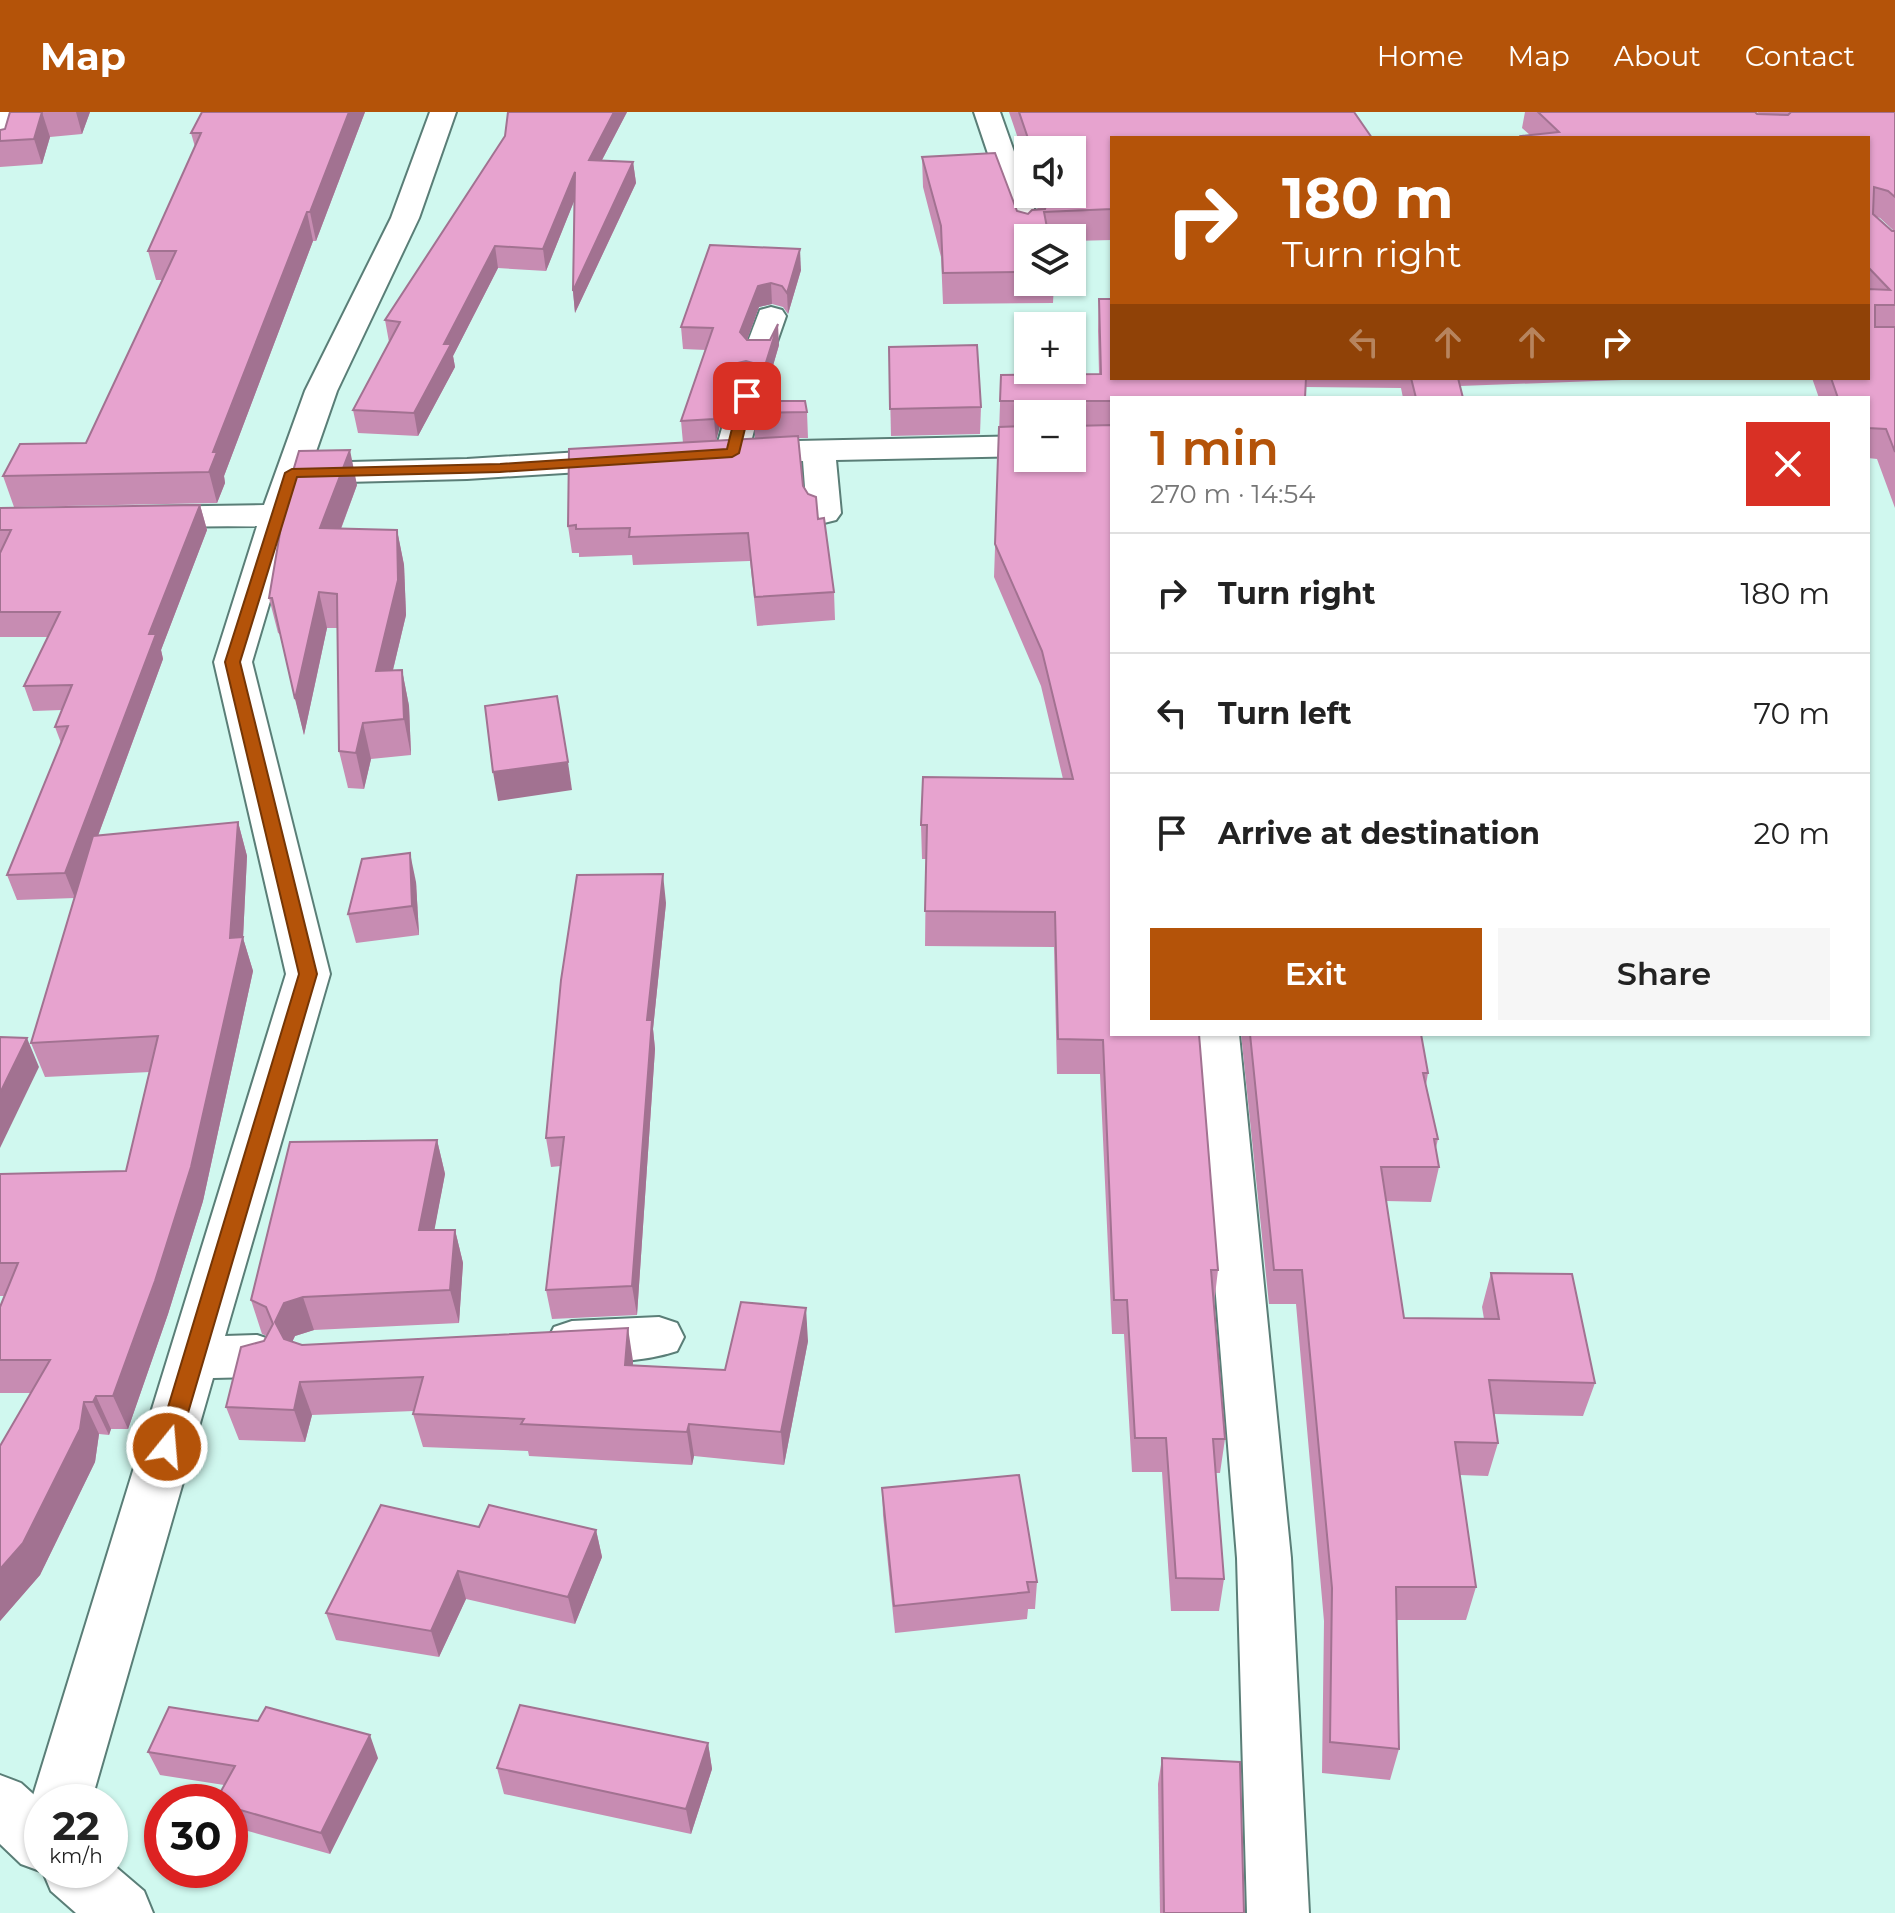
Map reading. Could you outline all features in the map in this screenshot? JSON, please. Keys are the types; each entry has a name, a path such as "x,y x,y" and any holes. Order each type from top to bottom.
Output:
{"street":[{"path":"0,148 9,112"},
{"path":"66,1784 308,974 233,662 277,515 321,391 405,218 443,112"},
{"path":"987,112 1026,224"},
{"path":"760,352 771,316"},
{"path":"747,396 718,454 1014,446"},
{"path":"818,449 824,513"},
{"path":"292,473 478,469 659,457"},
{"path":"108,518 277,515"},
{"path":"1217,1036 1264,1558 1278,1913"},
{"path":"533,1343 659,1337"},
{"path":"194,1358 257,1356"},
{"path":"0,1803 24,1826"},
{"path":"94,1888 122,1913"}],"building":[{"path":"10,112 42,112 34,139 0,141 0,130 5,129"},
{"path":"202,112 349,112 213,452 217,452 209,472 3,476 20,444 86,443 176,251 148,251 201,133 191,133"},
{"path":"508,112 614,112 589,160 633,162 573,291 575,172 543,249 495,246 444,344 451,344 414,413 353,410 400,322 385,320 505,136"},
{"path":"1019,112 1354,112 1371,136 1110,136 1110,209 1044,212 1046,224 1014,224 1014,272 943,273 941,226 922,157 995,153 1014,208 1028,214 1032,210 1086,208 1086,136 1027,136"},
{"path":"1538,112 1755,112 1788,115 1791,112 1895,112 1895,197 1888,191 1874,187 1873,214 1895,231 1895,305 1875,305 1875,327 1895,327 1895,452 1886,429 1870,428 1870,396 1837,396 1832,380 1870,380 1870,289 1890,290 1870,269 1870,136 1521,136 1559,132"},
{"path":"710,245 800,249 787,293 782,286 771,283 758,286 740,332 747,340 770,340 778,324 763,372 757,364 746,361 734,364 726,373 714,419 681,421 713,328 681,327"},
{"path":"1099,299 1110,299 1110,380 1306,380 1305,396 1110,396 1110,401 1000,401 1001,375 1014,375 1014,384 1086,384 1086,374 1101,374"},
{"path":"977,345 981,407 890,409 889,347"},
{"path":"1412,380 1458,380 1462,396 1416,396"},
{"path":"758,393 771,394 769,401 805,401 807,412 753,413"},
{"path":"1110,425 1110,1036 1199,1036 1218,1270 1211,1270 1225,1439 1213,1439 1224,1579 1176,1578 1166,1438 1135,1438 1127,1300 1114,1300 1103,1040 1058,1039 1055,912 925,911 927,825 921,825 923,777 1073,779 1042,651 995,544 999,427 1014,426 1014,472 1086,472 1086,426"},
{"path":"798,436 803,486 808,494 816,497 818,519 824,518 834,592 755,597 748,533 629,537 630,528 576,529 576,525 568,526 569,449"},
{"path":"350,450 320,528 397,530 398,580 376,671 402,670 404,719 363,723 356,753 339,751 337,594 319,592 295,699 272,598 269,598 283,515 280,515 299,451"},
{"path":"200,505 149,634 156,634 65,873 7,875 68,726 55,727 72,685 24,686 60,612 0,612 0,553 11,530 0,530 0,508"},
{"path":"557,696 568,762 493,772 485,706"},
{"path":"238,822 230,938 243,937 191,1167 155,1281 113,1396 96,1396 93,1402 84,1402 80,1429 23,1543 0,1569 0,1446 50,1360 0,1360 0,1307 18,1263 0,1263 0,1174 126,1171 158,1036 31,1043 93,836"},
{"path":"410,853 412,906 348,914 362,859"},
{"path":"663,874 647,1020 652,1020 632,1286 546,1290 564,1137 546,1138 561,980 577,875"},
{"path":"1250,1036 1421,1036 1428,1073 1423,1073 1438,1139 1434,1139 1439,1167 1381,1167 1404,1318 1499,1319 1491,1273 1572,1274 1595,1383 1489,1380 1498,1443 1455,1442 1476,1587 1396,1587 1399,1749 1330,1742 1332,1588 1302,1270 1274,1270"},
{"path":"0,1037 27,1038 0,1093"},
{"path":"437,1140 419,1230 455,1230 450,1290 303,1297 284,1303 275,1322 284,1339 302,1345 628,1328 625,1365 725,1370 741,1302 806,1308 781,1432 689,1424 687,1432 521,1424 524,1419 413,1414 423,1377 300,1382 294,1410 226,1407 241,1347 264,1341 273,1324 266,1307 251,1300 290,1142"},
{"path":"1019,1475 1037,1582 1027,1582 1029,1592 894,1606 882,1488"},
{"path":"381,1505 479,1527 489,1505 596,1530 568,1597 458,1571 431,1631 326,1613"},
{"path":"520,1705 708,1743 686,1809 497,1768"},
{"path":"169,1707 258,1721 266,1707 370,1735 321,1833 248,1812 248,1784 225,1784 235,1766 148,1752"},
{"path":"1162,1758 1240,1762 1244,1913 1164,1913"}],"route":[{"path":"167,1447 308,974 233,662 292,473 500,468 732,453 733,439 747,396"}]}
